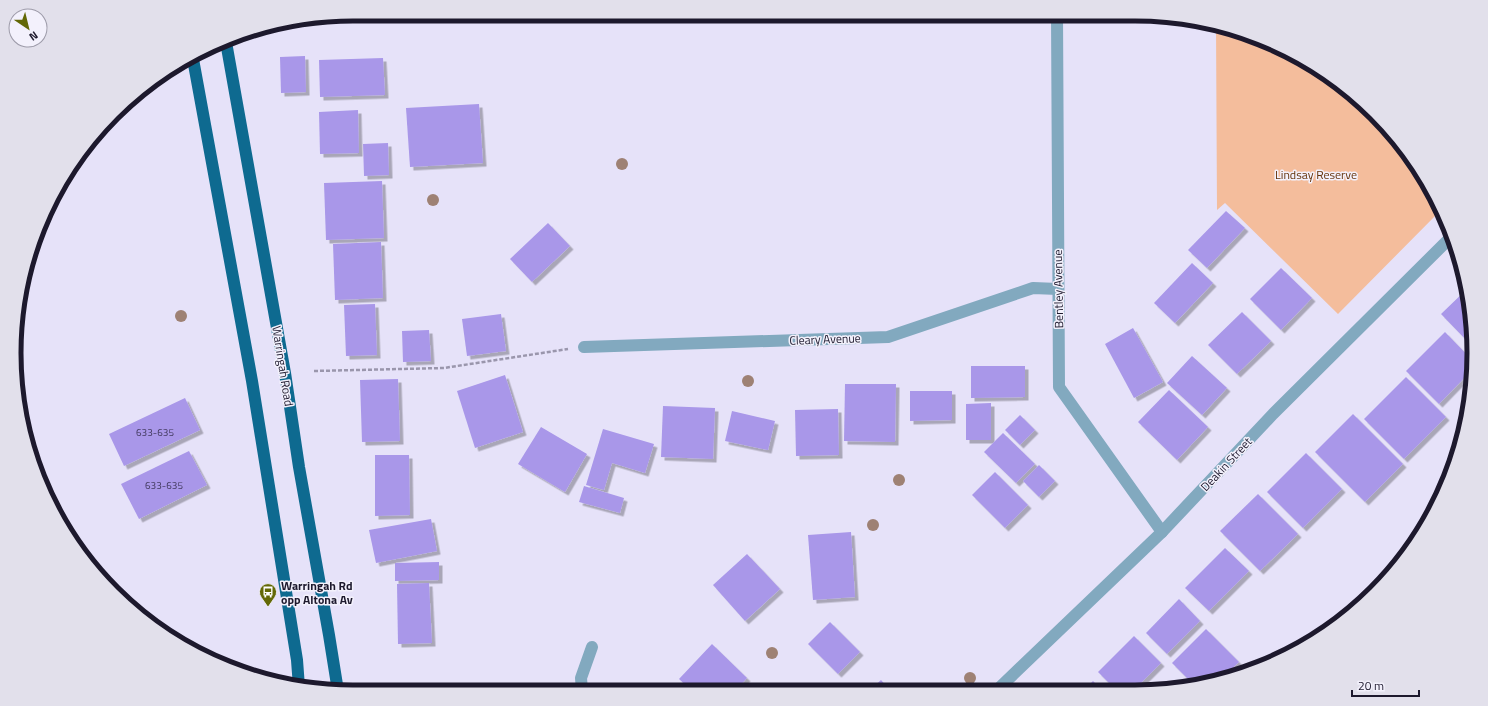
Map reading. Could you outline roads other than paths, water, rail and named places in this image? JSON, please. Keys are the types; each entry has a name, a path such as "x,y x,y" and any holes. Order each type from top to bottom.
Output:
{"highway":[{"name":"Warringah Road","path":"227,46 286,373 299,467 337,684"},
{"path":"193,62 252,381 298,680"}],"street":[{"name":"Bentley Avenue","path":"1057,21 1059,387 1162,532"},
{"name":"Deakin Street","path":"1003,685 1162,532 1273,414 1447,241"},
{"name":"Cleary Avenue","path":"584,347 888,337 1033,288 1058,289"},
{"path":"582,685 581,678 592,647"}],"place":[{"name":"Warringah Rd opp Altona Av","path":"268,607"}],"park label":[{"name":"Lindsay Reserve","path":"1316,174"}]}
